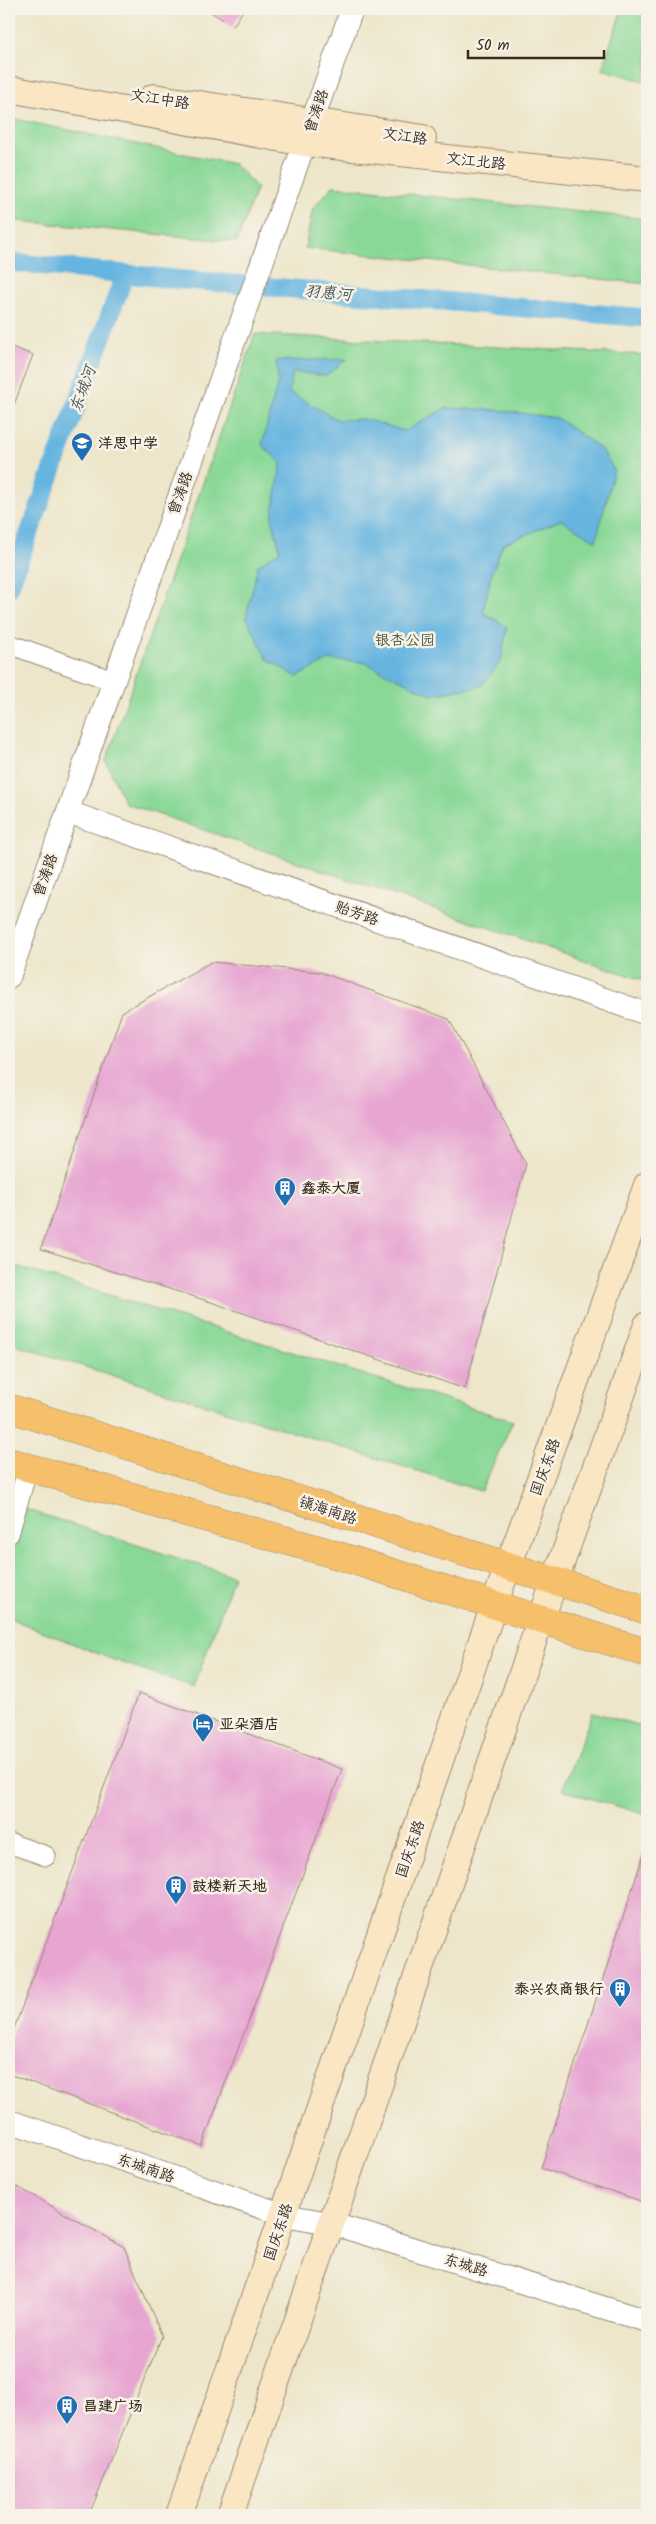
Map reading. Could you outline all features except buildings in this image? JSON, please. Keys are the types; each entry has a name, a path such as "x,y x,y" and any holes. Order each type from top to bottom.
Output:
{"highway":[{"name":"镇海南路","path":"9,1408 509,1568 647,1610"},
{"path":"18,1465 328,1552 647,1653"}],"main road":[{"name":"文江中路","path":"9,75 308,132"},
{"name":"文江中路","path":"9,89 308,132"},
{"name":"文江路","path":"308,132 438,140 647,164"},
{"name":"文江北路","path":"308,132 647,179"},
{"name":"国庆东路","path":"179,2515 494,1605 647,1185"},
{"path":"230,2515 541,1619 647,1325"}],"street":[{"name":"曾涛路","path":"9,977 352,9"},
{"path":"15,646 113,680"},
{"name":"贻芳路","path":"68,812 647,1014"},
{"path":"9,1534 18,1465"},
{"path":"9,1843 46,1856"},
{"name":"东城南路","path":"9,2121 284,2215"},
{"name":"东城路","path":"284,2215 330,2223 647,2321"}],"green space":[{"path":"622,9 647,9 647,69 643,81 602,69"},
{"path":"9,118 234,164 257,187 237,242 9,220"},
{"path":"333,186 647,219 647,284 305,248 313,208"},
{"name":"银杏公园","path":"255,334 647,355 647,975 642,980 125,803 106,761"},
{"path":"9,1264 513,1421 481,1491 9,1343"},
{"path":"9,1504 234,1576 194,1687 111,1659 9,1618"},
{"path":"593,1712 647,1728 647,1815 562,1790"}],"water":[{"path":"347,359 326,376 293,372 289,392 338,420 364,419 405,431 445,408 497,410 557,418 601,449 614,470 596,541 561,520 503,544 491,575 483,612 507,627 501,661 481,686 432,695 363,662 329,660 297,677 267,659 246,617 258,565 280,551 272,518 281,463 262,445 278,381 276,361"}],"waterway":[{"name":"羽惠河","path":"9,262 174,279 647,318"},
{"name":"东城河","path":"9,588 125,274"}],"place":[{"name":"洋思中学","path":"82,462"},
{"name":"鑫泰大厦","path":"285,1207"},
{"name":"亚朵酒店","path":"203,1743"},
{"name":"鼓楼新天地","path":"176,1905"},
{"name":"泰兴农商银行","path":"620,2008"},
{"name":"昌建广场","path":"67,2425"}]}
